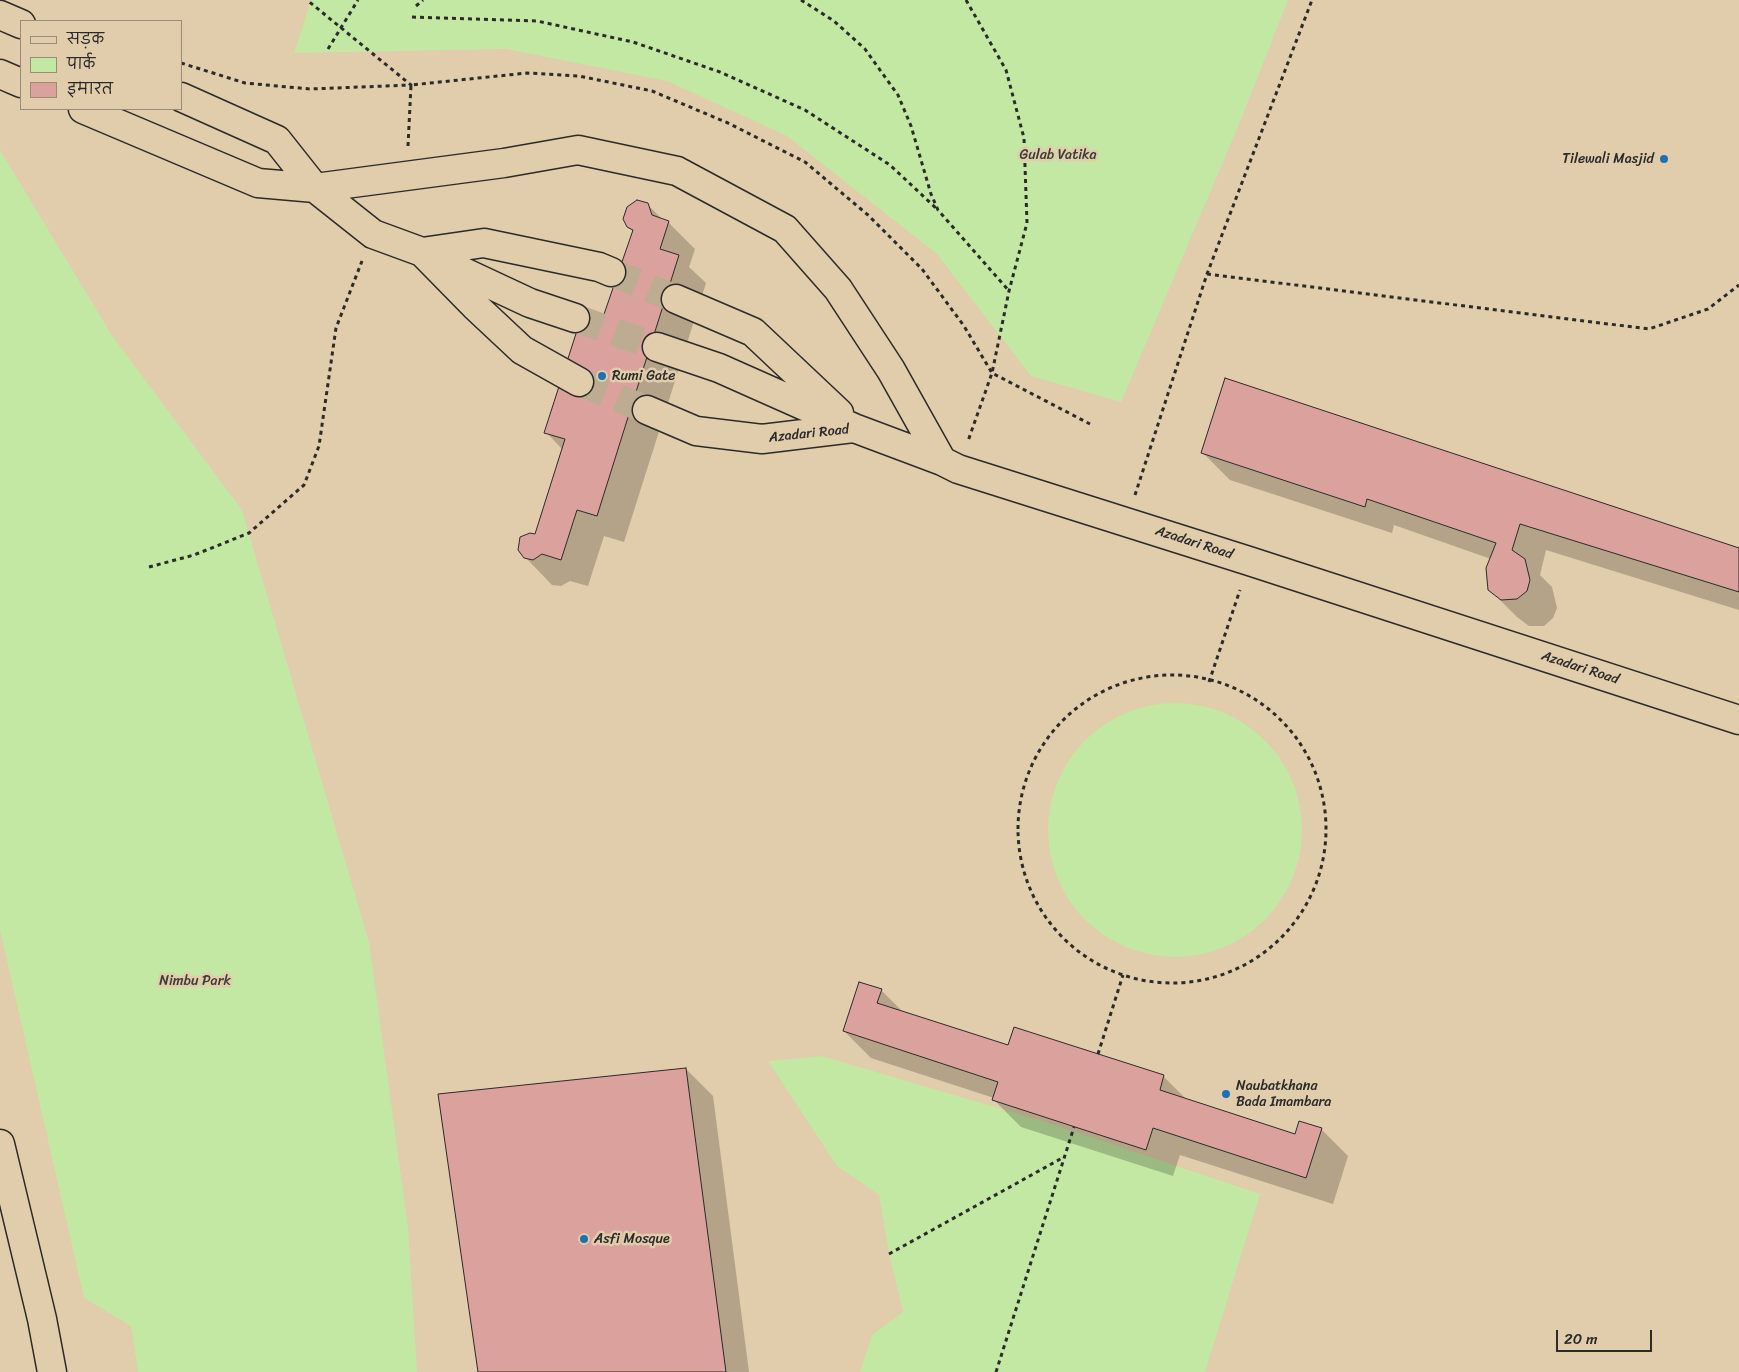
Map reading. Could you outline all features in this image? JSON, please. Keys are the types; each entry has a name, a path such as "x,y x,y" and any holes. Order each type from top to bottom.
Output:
{"street":[{"path":"0,15 20,24"},
{"path":"0,74 20,83"},
{"path":"182,97 277,140 315,188 373,234 422,252 530,303 575,318"},
{"path":"85,110 258,183 315,188 504,163 578,150 677,171 785,229 838,289 950,465"},
{"path":"422,252 484,243 599,267 611,272"},
{"path":"422,252 522,350 580,382"},
{"path":"676,300 753,332 854,428"},
{"path":"657,346 719,368 854,428"},
{"name":"Azadari Road","path":"647,410 696,430 762,439 854,428 950,465 1739,720"},
{"path":"0,1144 42,1319 52,1372"}],"path":[{"path":"182,63 244,83 310,89 411,85 307,0"},
{"path":"328,49 358,0"},
{"path":"416,6 423,0"},
{"path":"801,0 834,21 865,48 898,94 911,126 938,210"},
{"path":"950,465 992,373 1009,291 1027,224 1024,138 1006,70 966,0"},
{"path":"1126,522 1207,274 1312,0"},
{"path":"412,17 537,21 633,42 720,72 804,110 890,165 938,210 1009,291"},
{"path":"149,567 194,555 249,533 304,485 319,446 336,328 373,234"},
{"path":"1207,274 1649,329 1708,309 1739,285"},
{"path":"1209,682 1249,561"},
{"path":"1177,674 1234,687 1265,705 1291,730 1308,755 1320,784 1327,820 1325,858 1310,899 1274,946 1261,956 1201,981 1144,982 1123,975 1099,967 1053,929 1033,900 1016,830 1028,770 1052,730 1092,696 1138,678 1177,674"},
{"path":"1098,1054 1123,975"},
{"path":"996,1372 1074,1127"},
{"path":"890,1254 1065,1157"}],"green space":[{"name":"Gulab Vatika","path":"311,0 1288,0 1240,122 1121,402 1031,376 937,254 787,136 667,81 506,49 294,53"},
{"name":"Nimbu Park","path":"0,150 113,337 242,510 369,942 408,1227 417,1372 138,1372 131,1326 84,1298 0,930"},
{"path":"1175,703 1200,706 1223,713 1235,718 1265,740 1287,770 1292,782 1299,805 1302,830 1299,855 1292,878 1287,890 1265,920 1235,942 1223,947 1200,954 1175,957 1150,954 1127,947 1115,942 1085,920 1063,890 1058,878 1051,855 1048,830 1051,805 1058,782 1063,770 1085,740 1115,718 1127,713 1150,706"},
{"path":"822,1056 1042,1121 1260,1194 1205,1372 860,1372 872,1335 903,1312 889,1254 879,1195 837,1166 768,1061"}],"building":[{"name":"Rumi Gate","path":"637,200 648,203 652,215 669,221 660,249 679,255 597,516 577,510 561,560 542,554 533,560 524,558 518,550 520,537 530,533 535,534 565,439 544,433 582,315 602,320 633,230 627,227 623,219 627,207"},
{"path":"1225,378 1739,548 1739,592 1520,524 1512,550 1525,559 1530,580 1527,591 1517,599 1501,600 1488,590 1486,568 1496,543 1367,499 1365,507 1201,453"},
{"path":"859,982 882,989 877,1003 1008,1045 1014,1027 1164,1075 1160,1090 1295,1134 1299,1121 1322,1128 1306,1178 1153,1128 1146,1150 992,1100 998,1082 843,1031"},
{"name":"Asfi Mosque","path":"686,1068 726,1372 478,1372 438,1094"}],"tunnel":[{"path":"611,272 676,299"},
{"path":"575,318 657,347"},
{"path":"579,382 647,410"}],"place":[{"name":"Tilewali Masjid","path":"1664,159"},
{"name":"Rumi Gate","path":"602,376"},
{"name":"Naubatkhana Bada Imambara","path":"1226,1094"},
{"name":"Asfi Mosque","path":"584,1239"}]}
